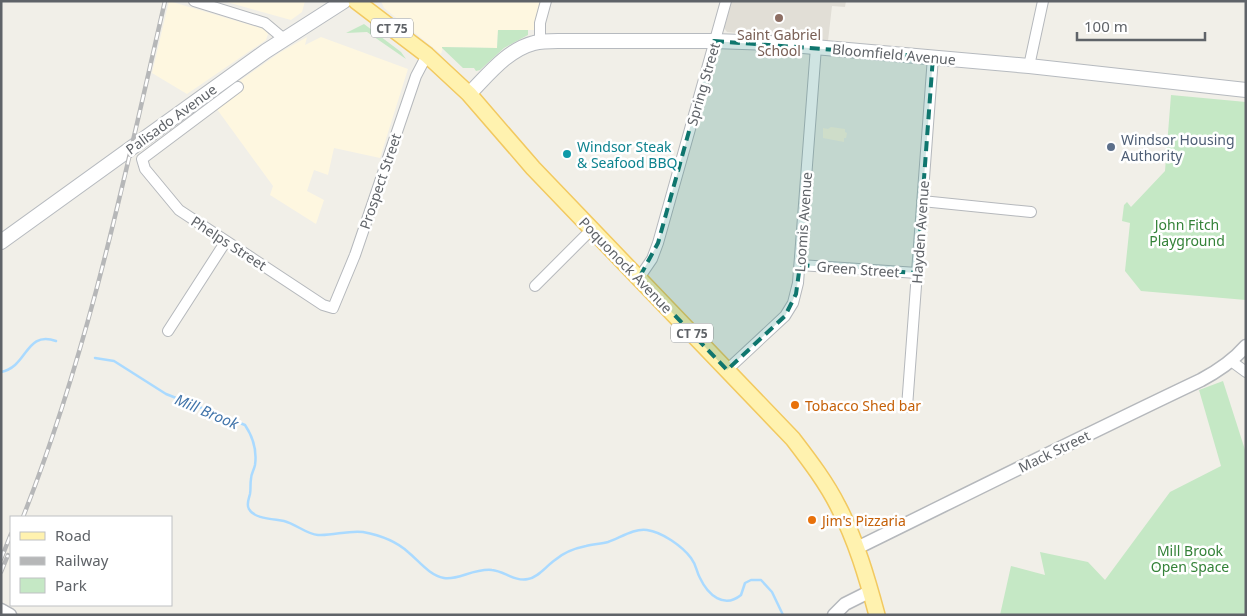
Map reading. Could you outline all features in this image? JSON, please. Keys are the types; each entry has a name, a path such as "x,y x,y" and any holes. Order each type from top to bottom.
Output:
{"main road":[{"name":"Palisado Avenue","path":"1,242 284,39 344,1"},
{"name":"Poquonock Avenue","path":"356,1 427,55 469,94 533,168 793,439 818,472 838,506 857,548 877,615"},
{"name":"Bloomfield Avenue","path":"469,94 510,55 527,45 540,42 714,41 932,57 1246,90"}],"street":[{"path":"194,1 265,23 284,39"},
{"path":"540,42 540,23 546,1"},
{"name":"Spring Street","path":"639,278 650,263 658,243 726,1"},
{"path":"1029,66 1043,1"},
{"name":"Loomis Avenue","path":"727,370 785,316 796,294 800,265 816,47"},
{"name":"Prospect Street","path":"333,308 355,254 416,76 427,55"},
{"name":"Hayden Avenue","path":"907,407 932,57"},
{"name":"Phelps Street","path":"238,87 142,159 145,169 179,210 323,305 333,308"},
{"path":"922,201 1031,212"},
{"path":"535,286 592,229"},
{"path":"168,331 226,241"},
{"name":"Green Street","path":"800,265 917,273"},
{"name":"Mack Street","path":"857,548 1217,372 1246,346"},
{"path":"1231,361 1246,372"},
{"path":"834,615 845,604 870,591"},
{"path":"1,610 10,615"}],"highlighted area":[{"path":"714,41 933,57 917,273 800,265 796,294 785,316 727,370 639,278 658,243"}],"shaded area":[{"path":"169,1 264,29 268,34 266,40 187,94 152,73"},
{"path":"223,1 305,1 302,12 291,20"},
{"path":"381,1 542,1 534,30 498,30 497,48 443,47 441,54 384,8"},
{"name":"Saint Gabriel School","path":"732,1 846,1 845,7 832,6 828,41 727,32 724,28"},
{"path":"307,37 305,45 321,37 408,69 380,158 334,148 328,175 314,170 307,191 324,200 316,224 270,195 273,186 211,101 279,53"},
{"path":"831,127 845,129 847,133 844,142 823,138 823,128 828,129"}],"green space":[{"path":"364,24 401,52 406,59 367,32 346,33"},
{"path":"498,30 528,30 528,35 504,48 480,70 463,68 442,48 497,48"},
{"name":"John Fitch Playground","path":"1171,95 1246,102 1246,300 1141,291 1125,271 1130,223 1122,221 1124,205 1127,202 1131,207 1165,171"},
{"name":"Mill Brook Open Space","path":"1223,381 1246,453 1246,615 1000,615 1011,566 1045,575 1040,552 1088,562 1105,580 1170,492 1221,466 1199,390"}],"waterway":[{"name":"Mill Brook","path":"1,372 17,364 38,340 56,341"},
{"name":"Mill Brook","path":"95,358 114,361 166,394 245,425 255,449 255,465 251,477 248,506 255,515 260,517 284,521 309,533 318,535 346,532 369,533 393,542 403,548 424,567 444,578 454,578 479,571 492,570 514,578 528,579 536,576 558,557 570,551 608,542 637,530 653,531 671,540 687,553 693,561 703,584 712,595 729,601 741,595 745,583 751,580 761,580 772,592 783,615"}],"railway":[{"path":"23,516 67,390 104,262 165,1"},
{"path":"1,559 10,536"},
{"path":"1,572 8,555"}],"place":[{"name":"Saint Gabriel School","path":"779,18"},
{"name":"Windsor Housing Authority","path":"1111,147"},
{"name":"Windsor Steak & Seafood BBQ","path":"567,154"},
{"name":"Tobacco Shed bar","path":"795,405"},
{"name":"Jim's Pizzaria","path":"812,520"}]}
